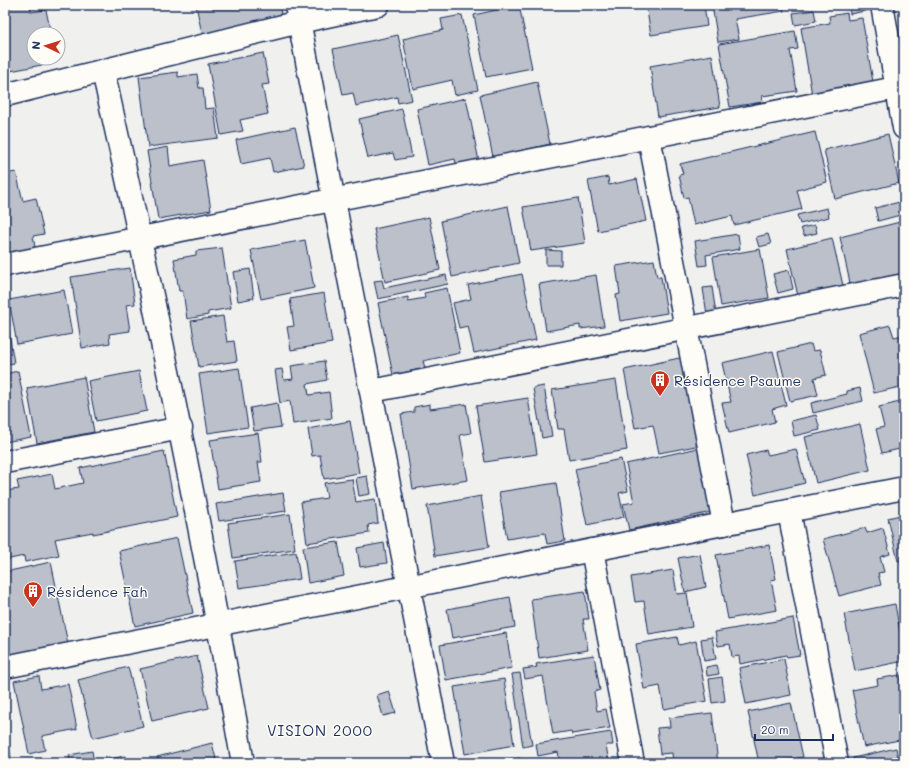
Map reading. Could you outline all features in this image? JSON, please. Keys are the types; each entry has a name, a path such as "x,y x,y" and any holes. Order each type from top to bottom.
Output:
{"street":[{"path":"5,95 103,71 297,14 378,5"},
{"path":"882,5 904,128"},
{"path":"297,14 372,391 443,763"},
{"path":"103,71 180,428 219,625 243,763"},
{"path":"5,266 896,88"},
{"path":"649,138 724,524"},
{"path":"372,391 904,285"},
{"path":"5,462 180,428"},
{"path":"5,667 904,488"},
{"path":"789,511 837,763"},
{"path":"592,550 633,763"}],"building":[{"path":"5,5 30,5 31,12 46,10 49,26 26,26 26,66 36,66 5,72"},
{"path":"196,5 279,5 282,18 202,34"},
{"path":"519,5 532,68 486,77 474,15"},
{"path":"646,5 704,5 707,26 651,35"},
{"path":"712,5 783,5 784,11 735,19 739,39 718,42"},
{"path":"802,5 812,5 812,6 803,8"},
{"path":"849,5 869,5 870,10 850,14"},
{"path":"814,10 816,21 795,25 793,13"},
{"path":"847,13 848,20 862,18 873,82 848,86 849,95 813,101 801,28 830,23 829,16"},
{"path":"462,15 478,90 455,95 452,80 413,89 403,39 443,30 441,19"},
{"path":"795,31 798,49 790,50 797,91 762,96 763,102 730,107 719,44"},
{"path":"398,35 412,100 398,103 397,97 356,106 353,93 343,95 333,49"},
{"path":"263,53 269,84 262,85 268,114 240,120 243,131 221,135 208,64"},
{"path":"712,55 720,107 658,117 650,66"},
{"path":"178,72 178,77 197,74 199,88 203,88 205,109 214,108 218,138 148,147 139,77"},
{"path":"537,82 550,144 493,157 480,95"},
{"path":"466,98 480,166 458,171 455,159 428,165 417,109"},
{"path":"402,109 412,157 395,160 393,153 368,158 359,119"},
{"path":"295,127 304,166 273,172 270,158 241,164 236,140"},
{"path":"815,132 827,182 797,190 802,209 734,225 732,216 694,225 688,197 684,198 679,175 683,174 680,164"},
{"path":"888,134 899,183 835,199 824,150"},
{"path":"168,147 170,166 203,160 211,210 158,219 147,151"},
{"path":"16,172 23,201 36,198 44,234 33,236 35,247 5,254 5,174"},
{"path":"608,177 609,185 637,179 646,221 598,231 588,181"},
{"path":"578,198 585,243 531,251 523,207"},
{"path":"904,201 904,214 878,221 875,208"},
{"path":"508,206 519,263 452,277 441,221"},
{"path":"827,208 829,217 800,224 797,215"},
{"path":"429,217 440,270 385,282 374,229"},
{"path":"904,221 904,279 852,292 840,237"},
{"path":"815,225 817,233 804,236 801,228"},
{"path":"738,234 740,249 706,255 707,265 699,266 695,241"},
{"path":"768,234 771,244 759,247 756,237"},
{"path":"832,238 845,294 829,297 827,289 798,296 787,249"},
{"path":"305,240 314,288 261,299 251,250"},
{"path":"222,248 231,308 208,312 208,315 187,319 183,291 179,291 174,259 196,255 196,251"},
{"path":"760,249 769,298 721,306 713,257"},
{"path":"546,250 561,251 561,265 546,265"},
{"path":"654,260 657,277 661,277 667,313 620,321 616,295 620,294 616,266"},
{"path":"130,268 135,304 126,305 130,331 109,334 110,343 82,348 71,277"},
{"path":"250,269 254,298 238,301 233,272"},
{"path":"789,270 793,289 778,293 773,274"},
{"path":"522,274 536,340 474,353 468,326 459,328 453,303 471,299 468,285"},
{"path":"446,275 448,284 378,299 374,281 382,280 384,288"},
{"path":"596,275 604,326 580,329 580,325 546,331 539,284"},
{"path":"712,287 716,314 707,315 703,288"},
{"path":"447,288 460,353 423,361 425,368 393,375 378,303 408,297 408,301 425,298 424,293"},
{"path":"64,290 72,334 17,344 9,300"},
{"path":"324,293 332,343 291,350 287,327 294,326 290,299"},
{"path":"5,308 14,363 5,365"},
{"path":"223,316 227,342 234,341 237,361 199,367 191,321"},
{"path":"890,325 894,337 904,335 904,386 874,393 859,333"},
{"path":"811,344 813,351 820,350 826,375 814,378 818,395 790,401 778,352"},
{"path":"773,351 786,405 772,409 775,422 729,433 722,403 731,402 722,363"},
{"name":"Résidence Psaume","path":"684,357 701,445 659,453 653,425 635,428 624,370"},
{"path":"324,361 327,380 307,384 309,395 329,392 332,418 293,424 290,401 280,403 275,370 282,369 284,380 293,379 291,366"},
{"path":"239,368 248,427 208,433 199,374"},
{"path":"18,371 31,437 5,442 5,374"},
{"path":"139,371 147,411 96,421 88,381"},
{"path":"84,377 94,432 37,443 27,388"},
{"path":"616,380 627,450 569,460 564,429 558,429 552,390"},
{"path":"544,386 552,436 542,438 533,388"},
{"path":"860,388 863,401 813,413 811,403 847,394 847,391"},
{"path":"528,398 537,454 485,462 476,406"},
{"path":"904,401 904,448 882,453 876,429 884,427 879,407"},
{"path":"277,403 281,427 254,431 250,408"},
{"path":"430,404 430,409 466,404 471,433 460,435 468,480 413,489 401,414 414,412 414,407"},
{"path":"816,415 820,430 794,436 791,421"},
{"path":"350,421 359,473 324,479 320,455 312,456 308,429"},
{"path":"860,424 870,470 816,483 805,437"},
{"path":"258,433 262,462 258,462 261,482 218,489 210,440"},
{"path":"703,447 716,511 629,530 623,504 634,502 626,464"},
{"path":"796,449 805,483 755,495 746,455 766,450 768,455"},
{"path":"164,451 177,517 93,534 93,532 55,539 59,555 25,562 24,556 5,560 5,491 19,489 17,481 52,474 55,489 83,483 80,468"},
{"path":"621,459 628,491 619,493 624,517 587,525 575,469"},
{"path":"367,476 370,494 359,496 356,478"},
{"path":"352,479 356,502 375,499 378,523 368,525 369,533 307,543 301,502 327,498 324,483"},
{"path":"556,483 565,541 547,544 545,533 507,539 499,492"},
{"path":"283,493 286,511 219,521 216,504"},
{"path":"481,496 489,547 435,556 427,506"},
{"path":"290,514 295,549 233,558 228,523"},
{"path":"904,514 904,560 898,561 888,518"},
{"path":"865,528 867,533 883,528 890,554 880,557 884,572 878,573 881,585 839,596 823,539"},
{"path":"177,538 193,613 135,626 119,551"},
{"path":"338,542 344,576 308,583 303,547"},
{"path":"384,543 387,563 360,567 357,548"},
{"path":"769,545 776,579 771,580 777,610 728,619 716,555"},
{"path":"296,552 300,579 239,588 235,561"},
{"path":"700,554 706,587 685,592 678,558"},
{"name":"Résidence Fah","path":"51,562 68,644 6,657 5,572"},
{"path":"673,570 677,594 687,593 692,627 649,634 644,601 635,602 631,577"},
{"path":"585,591 589,619 583,619 588,650 539,658 531,599"},
{"path":"510,597 515,627 452,638 447,609"},
{"path":"895,604 904,661 855,671 844,614"},
{"path":"793,618 800,655 787,657 786,655 740,664 739,656 732,657 730,644 718,646 715,632"},
{"path":"506,633 512,668 446,680 440,645"},
{"path":"677,637 679,645 696,641 707,701 664,709 660,686 644,689 636,644"},
{"path":"712,637 716,659 704,661 701,639"},
{"path":"594,655 600,690 594,692 597,711 606,709 610,728 572,734 571,731 553,734 543,676 525,679 523,669 537,667 536,664"},
{"path":"197,656 209,708 152,721 140,669"},
{"path":"784,659 791,695 746,704 739,668"},
{"path":"717,665 719,674 707,676 706,667"},
{"path":"128,667 143,726 93,738 78,680"},
{"path":"520,673 532,745 523,747 512,674"},
{"path":"900,675 904,696 904,739 864,747 852,690 878,685 877,679"},
{"path":"39,676 41,689 68,684 77,729 42,736 45,750 29,754 14,681"},
{"path":"722,677 725,701 712,703 709,679"},
{"path":"504,679 514,745 465,754 454,687"},
{"path":"389,691 396,713 383,716 377,695"},
{"path":"791,703 803,757 772,763 759,763 748,712"},
{"path":"712,713 718,763 673,763 672,753 660,754 657,728 670,727 669,718"},
{"path":"5,726 11,758 5,759"},
{"path":"611,732 613,745 606,745 609,763 560,763 558,752 538,756 536,744"},
{"path":"212,743 217,763 159,763 157,757"},
{"path":"896,748 898,758 904,757 904,763 855,763 853,758"},
{"path":"92,751 94,762 125,756 126,763 70,763 69,755"},
{"path":"520,758 521,763 493,763"},
{"path":"41,759 42,763 27,763 27,762"},
{"path":"149,759 150,763 129,763"},
{"path":"817,761 818,763 804,763"}],"place":[{"name":"Résidence Psaume","path":"660,397"},
{"name":"Résidence Fah","path":"33,608"}],"district":[{"name":"VISION 2000","path":"320,730"}]}
